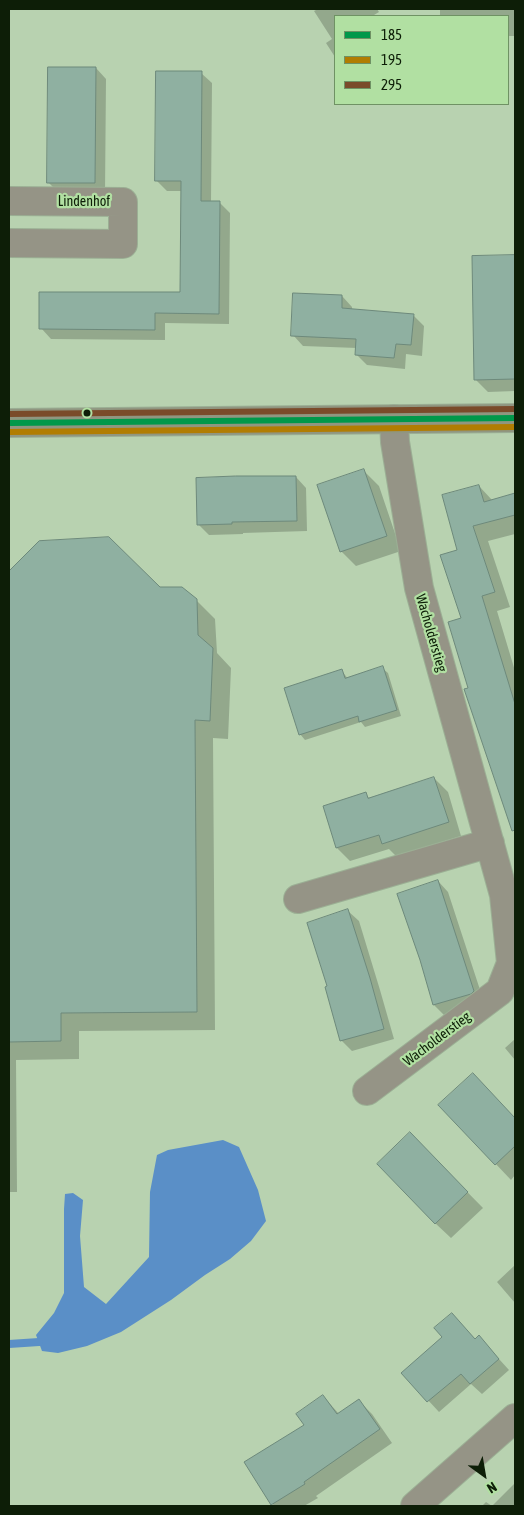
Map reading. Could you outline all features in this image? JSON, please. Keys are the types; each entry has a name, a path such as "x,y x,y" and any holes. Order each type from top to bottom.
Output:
{"main road":[{"path":"9,423 515,418"}],"street":[{"name":"Lindenhof","path":"9,201 123,202 123,244 9,243"},
{"name":"Wacholderstieg","path":"367,1091 500,991 510,963 510,893 490,843 418,588 394,419"},
{"path":"298,899 490,843"},
{"path":"415,1506 515,1418"}],"water":[{"path":"223,1140 239,1147 258,1190 266,1221 251,1241 230,1259 121,1332 87,1346 58,1353 42,1351 36,1335 54,1313 64,1293 65,1194 73,1193 83,1200 80,1236 84,1287 106,1304 149,1257 150,1192 157,1155 168,1150"}],"building":[{"path":"48,67 96,67 95,183 47,183"},
{"path":"156,71 202,71 201,201 220,201 219,314 155,313 155,330 39,329 39,292 180,292 181,181 155,181"},
{"path":"515,255 515,379 474,380 472,256"},
{"path":"293,293 342,295 342,308 414,314 411,345 396,344 394,358 355,355 356,339 291,336"},
{"path":"364,469 387,536 340,552 317,485"},
{"path":"296,476 297,521 232,522 232,524 197,525 196,478"},
{"path":"479,485 484,502 515,493 515,515 473,526 495,592 482,596 515,704 515,830 512,831 464,689 468,688 448,622 461,618 440,555 457,550 442,495"},
{"path":"109,537 160,587 182,587 197,599 198,635 213,648 210,721 195,720 197,1012 61,1013 61,1041 9,1042 9,571 39,541"},
{"path":"383,666 397,710 359,722 358,716 299,735 284,688 342,669 345,678"},
{"path":"434,777 449,822 382,844 379,835 336,848 323,806 366,792 368,798"},
{"path":"438,880 474,991 471,994 433,1005 420,960 397,894"},
{"path":"348,909 384,1029 340,1041 325,987 327,986 307,923"},
{"path":"473,1073 515,1118 515,1146 495,1165 438,1105"},
{"path":"410,1132 468,1192 435,1224 377,1164"},
{"path":"452,1313 475,1339 479,1335 499,1359 470,1384 461,1374 427,1402 401,1373 442,1337 434,1328"},
{"path":"323,1395 337,1414 359,1399 380,1429 304,1482 305,1484 271,1505 244,1462 304,1425 296,1414"}],"waterway":[{"path":"9,1344 39,1342"}],"transit line":[{"name":"295","path":"9,414 515,409"},
{"name":"185","path":"9,423 515,418"},
{"name":"195","path":"9,432 515,427"}]}
